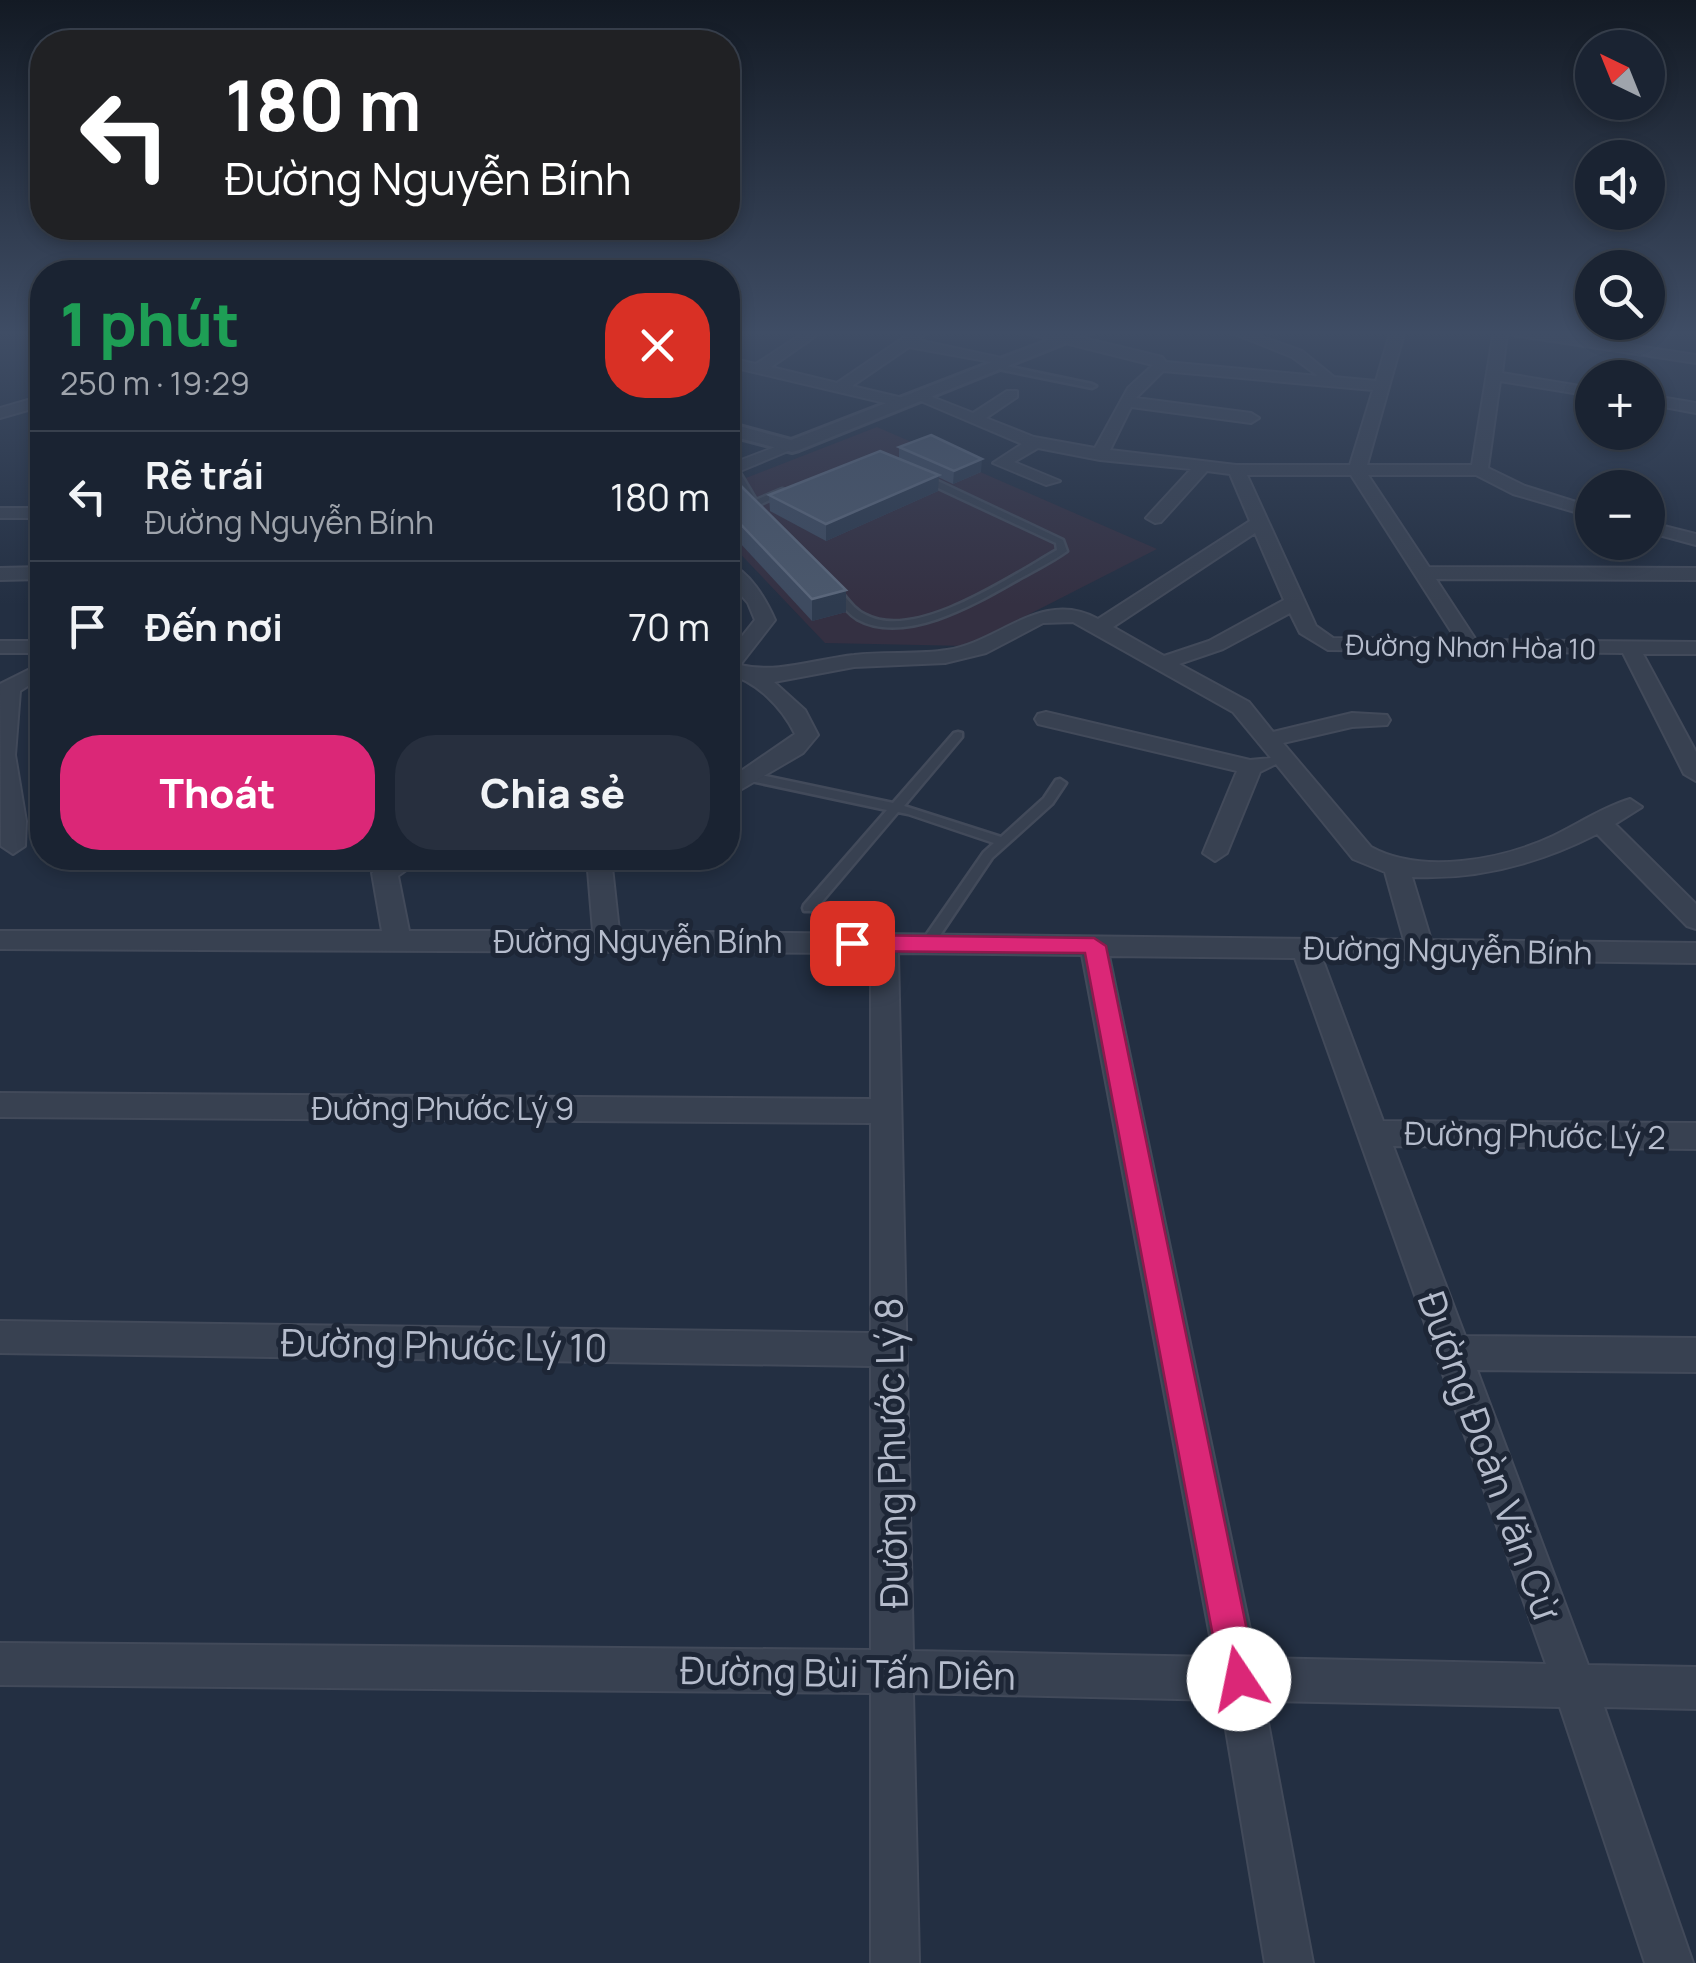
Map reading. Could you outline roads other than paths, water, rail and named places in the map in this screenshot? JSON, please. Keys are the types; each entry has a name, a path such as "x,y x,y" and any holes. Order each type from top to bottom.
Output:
{"street":[{"path":"740,466 853,422"},
{"path":"979,422 1035,442 1236,470 1479,470 1530,494 1575,507"},
{"path":"1100,454 1113,422"},
{"path":"1370,422 1357,471 1470,647"},
{"path":"1479,470 1487,422"},
{"path":"740,432 792,446"},
{"path":"1035,442 1001,463 1052,481"},
{"path":"1155,518 1203,466"},
{"name":"Đường Nhơn Hòa 10","path":"1236,470 1311,635 1328,644 1696,648"},
{"path":"0,513 30,513"},
{"path":"1101,626 1260,522"},
{"path":"1665,532 1696,540"},
{"path":"1422,573 1696,574"},
{"path":"0,574 30,574"},
{"path":"740,583 756,601 764,620 740,653"},
{"path":"1159,664 1216,645 1295,602"},
{"path":"756,676 854,662 961,655 1036,619 1055,614 1078,616 1234,702 1278,748 1362,853 1397,869 1516,858 1630,808"},
{"path":"0,647 30,646"},
{"path":"1630,648 1696,774"},
{"path":"740,671 756,676 797,715 807,735 795,748 740,784"},
{"path":"13,846 14,822 4,755 4,691 30,677"},
{"path":"1046,718 1250,767"},
{"path":"1215,854 1250,767 1278,748 1352,720 1379,720"},
{"path":"1599,822 1696,920"},
{"path":"1397,869 1420,949"},
{"path":"390,870 383,880 397,940"},
{"path":"600,870 607,940"},
{"name":"Đường Nguyễn Bính","path":"0,940 607,940 1696,953"},
{"name":"Đường Phước Lý 8","path":"884,943 895,1963"},
{"path":"1094,946 1239,1679 1289,1963"},
{"name":"Đường Đoàn Văn Cừ","path":"1306,948 1575,1686 1669,1963"},
{"name":"Đường Phước Lý 9","path":"0,1105 886,1111"},
{"name":"Đường Phước Lý 2","path":"1373,1133 1696,1136"},
{"name":"Đường Phước Lý 10","path":"0,1338 889,1350"},
{"path":"1453,1353 1696,1355"},
{"name":"Đường Bùi Tấn Diên","path":"0,1664 893,1672 1696,1688"}],"lane":[{"path":"824,578 861,617 875,622 926,622 1062,551 1060,542 1038,530 903,468"},
{"path":"753,504 803,484"},
{"path":"740,485 765,516"},
{"path":"810,908 958,734"},
{"path":"752,777 894,808 1000,841"},
{"path":"927,944 1000,841 1038,811 1060,783"}]}
